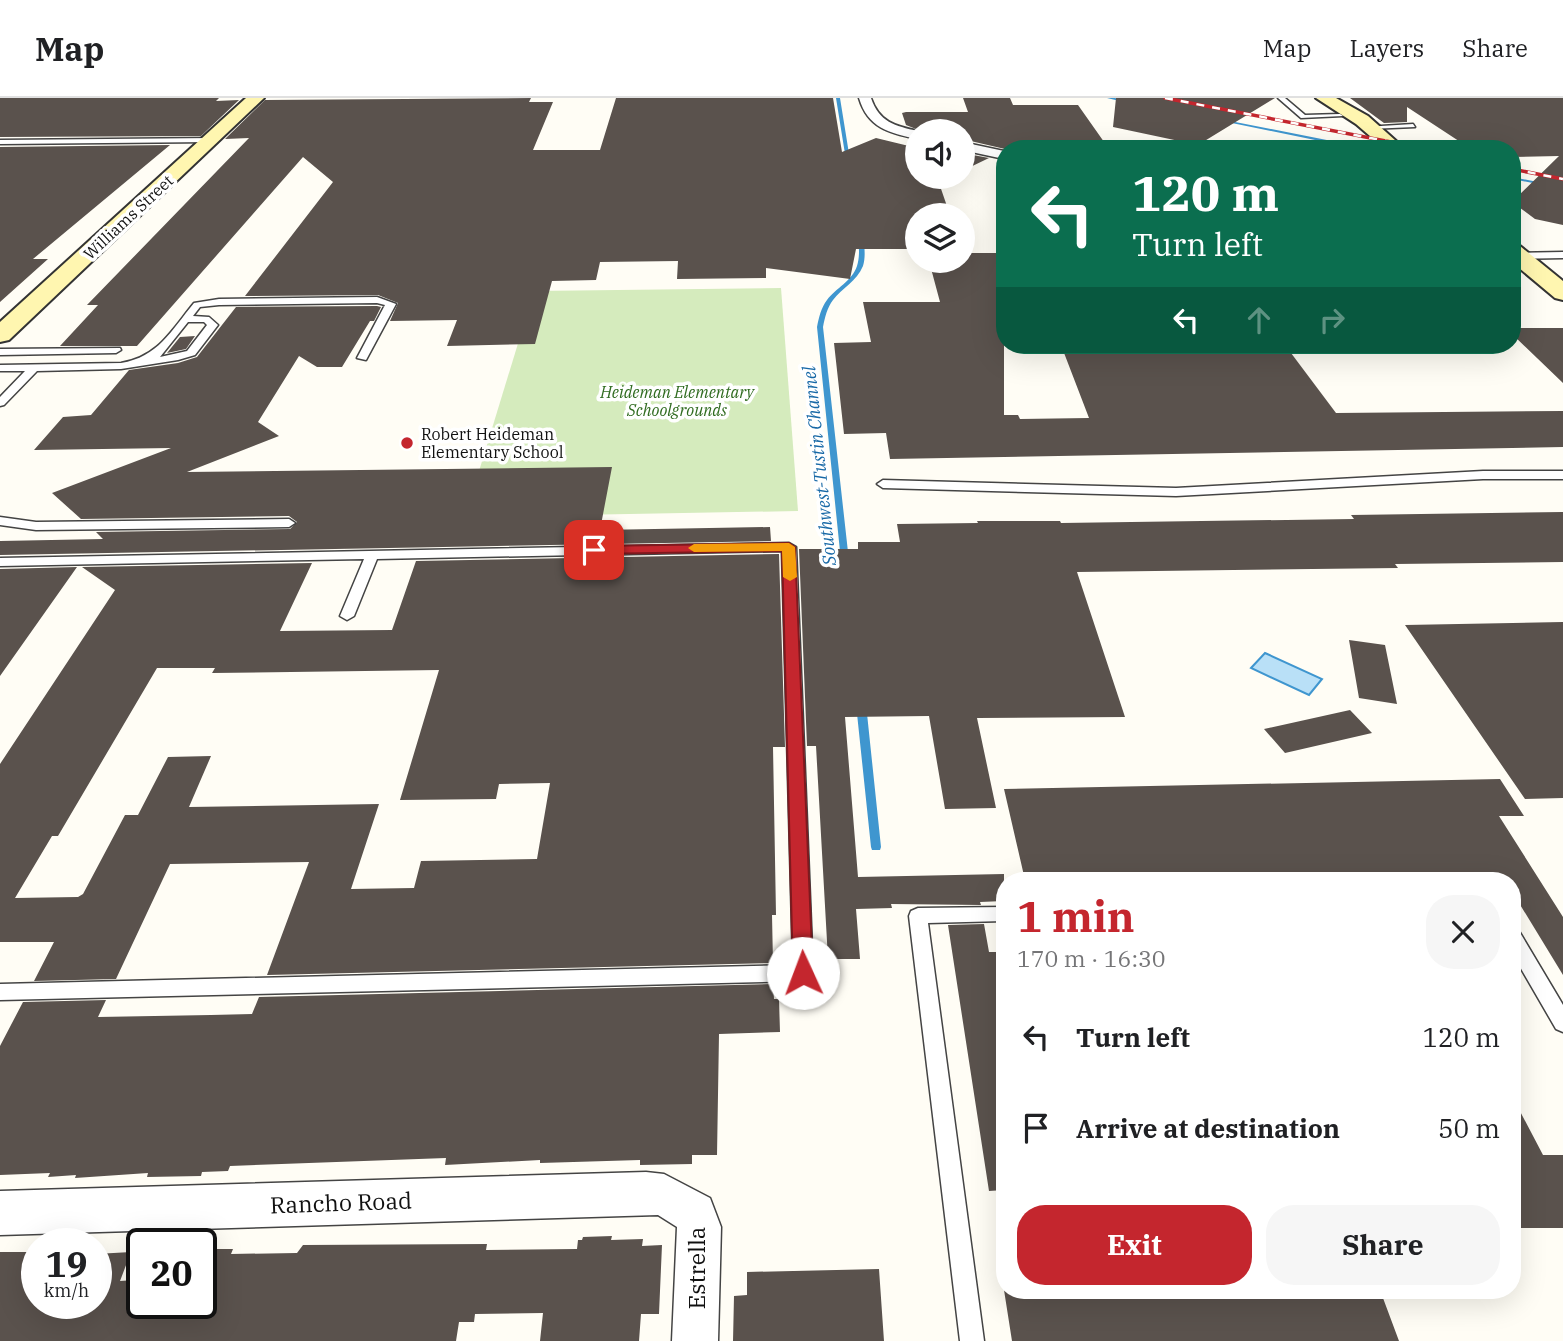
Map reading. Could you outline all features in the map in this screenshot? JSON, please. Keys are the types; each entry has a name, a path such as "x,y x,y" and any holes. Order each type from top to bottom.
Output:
{"street":[{"name":"Williams Street","path":"0,335 256,98"},
{"path":"865,98 869,114 877,122 905,131"},
{"path":"1334,108 1369,127 1385,140"},
{"path":"1334,108 1369,140"},
{"path":"975,149 996,153"},
{"path":"1521,259 1563,293"},
{"path":"0,309 29,309"},
{"name":"Rancho Road","path":"0,1213 646,1193 664,1195 680,1203"},
{"name":"Estrella","path":"680,1203 695,1213 699,1227 695,1341"}],"lane":[{"path":"1281,98 1303,117 1334,108"},
{"path":"1369,127 1413,126"},
{"path":"0,142 211,140"},
{"path":"1521,254 1561,257"},
{"path":"143,361 155,356 197,305 219,302 377,300 391,304 362,358"},
{"path":"0,368 121,366 174,358 191,353 213,325 206,319 186,319"},
{"path":"0,352 116,350"},
{"path":"0,403 35,367"},
{"path":"883,484 1176,492 1483,475 1563,475"},
{"path":"0,521 36,526 289,523"},
{"path":"0,562 789,547 803,973 0,992"},
{"path":"347,616 372,555"},
{"path":"972,1341 918,916 996,914"},
{"path":"1521,951 1563,1023"}],"green space":[{"name":"Heideman Elementary Schoolgrounds","path":"781,288 798,511 465,517 534,291"}],"water":[{"path":"1265,653 1322,679 1309,695 1251,668"}],"building":[{"path":"0,98 239,100 201,136 0,137"},
{"path":"531,98 529,102 553,102 533,150 600,150 616,98 833,98 842,152 876,138 905,145 905,189 941,189 946,203 905,203 905,249 856,249 850,279 766,268 766,278 677,279 678,261 600,262 596,280 552,281 535,344 447,346 457,320 390,321 398,303 378,295 245,296 333,182 303,157 137,346 60,346 98,305 87,305 249,138 225,139 265,100"},
{"path":"963,98 1010,98 1013,105 1078,105 1103,140 996,140 996,147 975,142 975,119 905,119 905,122 902,113 968,112"},
{"path":"1116,98 1275,98 1206,140 1174,140 1113,127"},
{"path":"1350,98 1563,98 1563,225 1535,219 1521,209 1521,193 1559,156 1521,157 1521,140 1457,140 1407,107 1407,122 1384,123"},
{"path":"170,145 33,259 48,259 0,302 0,147"},
{"path":"975,155 989,158 975,165"},
{"path":"975,253 996,253 996,354 1004,354 1004,415 1018,415 1020,419 1089,418 1064,354 1292,354 1336,413 1563,411 1563,447 890,459 886,433 844,434 834,343 871,342 863,302 940,302 932,273 975,273"},
{"path":"236,307 381,307 374,321 370,321 342,367 317,367 299,356 258,422 279,436 187,472 612,467 600,530 770,527 771,541 0,555 0,541 103,539 96,532 290,529 297,522 289,516 81,519 52,493 171,448 34,450 63,417 91,415 129,370 178,363 197,357"},
{"path":"1521,328 1563,328 1563,383 1521,343"},
{"path":"195,336 186,349 167,353 180,337"},
{"path":"1563,512 1563,562 1395,564 1398,568 1077,572 1125,717 977,718 996,808 945,809 929,716 845,717 858,877 996,874 996,901 980,902 981,905 891,904 892,908 856,909 860,959 828,959 816,746 807,746 799,549 858,549 858,542 900,542 897,524 978,523 977,521 1061,523 1354,519 1351,515"},
{"path":"779,554 785,747 773,747 776,915 772,915 773,963 267,975 309,862 170,864 116,979 34,981 54,942 0,942 0,764 115,590 82,567 312,563 280,631 392,630 416,561","holes":["157,668 215,668 212,673 439,670 400,800 496,799 499,784 550,783 537,859 421,861 414,888 351,889 379,804 189,807 211,756 168,757 138,815 125,815 83,894 78,897 15,898 52,836 58,836"]},
{"path":"77,567 0,676 0,569"},
{"path":"1563,622 1563,798 1525,799 1405,625"},
{"path":"1349,640 1385,645 1397,704 1359,698"},
{"path":"1350,710 1372,733 1285,753 1264,729"},
{"path":"1500,779 1524,816 1499,816 1563,917 1563,975 1521,906 1521,872 1023,872 1004,789"},
{"path":"984,924 989,952 996,952 996,1191 989,1191 948,925"},
{"path":"773,984 774,999 779,999 780,1032 719,1034 717,1155 692,1155 692,1164 640,1165 640,1160 540,1163 540,1160 445,1165 446,1158 230,1166 228,1171 202,1172 201,1176 147,1177 148,1173 75,1178 76,1175 48,1177 50,1173 0,1175 0,1046 23,1002 106,1000 98,1017 211,1015 252,1014 259,997"},
{"path":"1521,1113 1543,1155 1563,1155 1563,1228 1521,1228"},
{"path":"583,1237 643,1239 642,1246 662,1245 659,1314 641,1314 639,1341 540,1341 543,1313 475,1314 474,1322 459,1322 456,1341 0,1341 0,1252 21,1252 21,1319 112,1319 112,1253 126,1252 126,1265 120,1281 126,1281 126,1319 217,1319 217,1249 233,1249 231,1254 297,1253 303,1245 487,1244 486,1250 577,1249 578,1240"},
{"path":"879,1269 884,1341 733,1341 734,1296 747,1295 747,1272"},
{"path":"1005,1299 1383,1299 1399,1341 1012,1341"}],"waterway":[{"name":"Southwest-Tustin Channel","path":"838,98 848,160"},
{"path":"1109,98 1128,102"},
{"path":"1222,120 1322,140"},
{"path":"1521,180 1563,188"},
{"name":"Southwest-Tustin Channel","path":"845,561 820,327 823,312 830,300 859,268 862,255 861,237"},
{"name":"Southwest-Tustin Channel","path":"861,704 876,847"}],"railway":[{"path":"1165,98 1381,140"},
{"path":"1521,171 1563,179"}],"slow traffic":[{"path":"694,548 789,547 790,577"}],"place":[{"name":"Robert Heideman Elementary School","path":"407,443"}],"route":[{"path":"594,550 789,547 803,973"}]}
